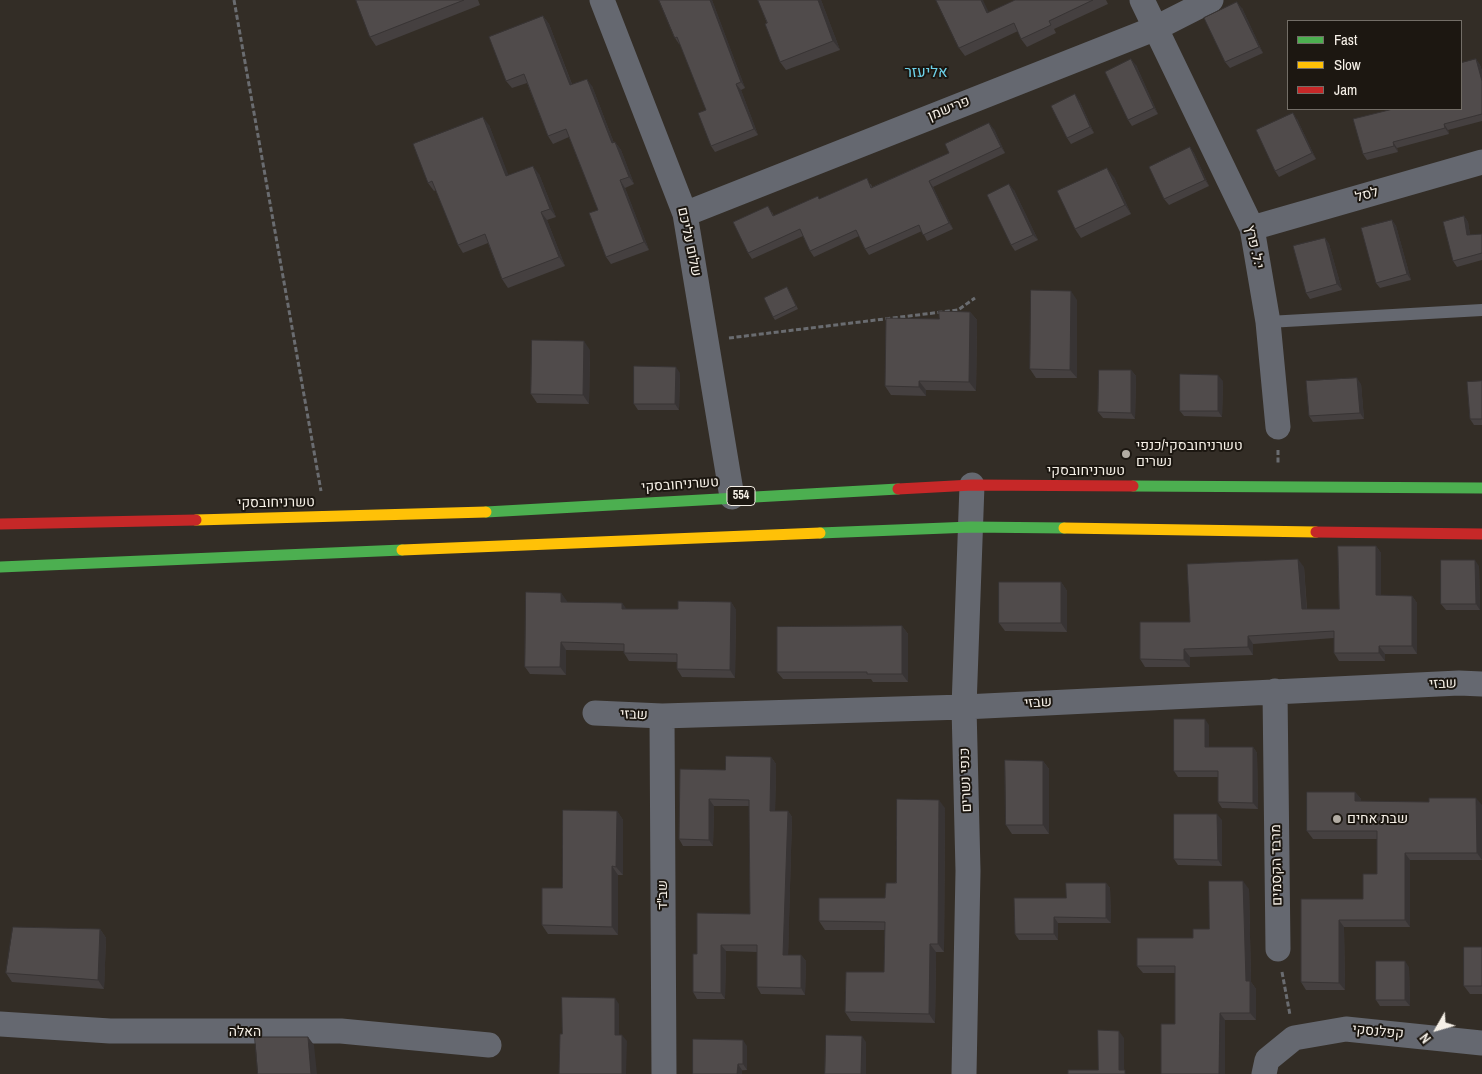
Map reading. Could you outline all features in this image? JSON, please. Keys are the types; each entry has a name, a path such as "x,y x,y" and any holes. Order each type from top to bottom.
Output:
{"main road":[{"name":"טשרניחובסקי","path":"0,524 456,514 972,485 1482,488"},
{"path":"0,566 971,527 1482,534"}],"street":[{"name":"שלום עליכם","path":"602,0 685,214 732,497"},
{"name":"י.ל. פרץ","path":"1142,0 1252,228 1268,322 1278,427"},
{"name":"פרישמן","path":"685,214 1156,28 1211,0"},
{"name":"לסל","path":"1252,228 1482,162"},
{"name":"כנפי נשרים","path":"964,1074 968,871 964,706 972,485"},
{"name":"שבזי","path":"595,713 662,716 964,706 1459,683 1482,684"},
{"name":"מרבד הקסמים","path":"1275,691 1278,949"},
{"name":"שב''ד","path":"662,716 664,1074"},
{"name":"האלה","path":"0,1024 110,1031 342,1031 489,1044"},
{"name":"קפלנסקי","path":"1264,1074 1267,1060 1294,1038 1346,1029 1482,1042"}],"lane":[{"path":"1268,322 1482,310"}],"path":[{"path":"234,0 319,491"},
{"path":"707,340 958,310 975,298"},
{"path":"1278,427 1278,488"},
{"path":"1278,949 1294,1038"}],"building":[{"path":"356,0 464,0 370,37"},
{"path":"659,0 710,0 741,82 736,84 754,129 711,146 698,113 706,110 677,37 675,38"},
{"path":"758,0 818,0 833,41 780,62"},
{"path":"936,0 981,0 987,13 1015,0 1093,0 1049,21 1051,25 1021,39 1014,23 959,48"},
{"path":"1237,2 1259,47 1225,62 1204,18"},
{"path":"543,16 570,85 587,79 612,143 615,142 629,177 620,180 644,242 606,257 589,213 598,210 566,129 548,136 524,74 506,81 489,37"},
{"path":"1131,59 1154,108 1128,120 1105,72"},
{"path":"1476,59 1482,81 1482,114 1444,124 1445,128 1393,142 1394,146 1363,154 1353,119 1389,110 1462,110 1462,63"},
{"path":"1075,94 1090,127 1067,138 1051,106"},
{"path":"1293,113 1312,153 1275,171 1256,130"},
{"path":"483,117 506,176 533,166 550,209 541,212 559,257 502,279 485,234 458,245 432,181 428,183 413,144"},
{"path":"989,123 1001,147 929,181 949,223 923,235 919,225 865,249 856,230 810,251 800,229 748,253 733,222 768,206 773,216 818,196 819,199 867,178 871,188 949,153 945,144"},
{"path":"1190,147 1205,180 1164,199 1149,167"},
{"path":"1107,168 1125,205 1075,229 1057,191"},
{"path":"1009,184 1033,235 1011,245 987,195"},
{"path":"1464,216 1467,235 1482,234 1482,253 1453,261 1443,222"},
{"path":"1392,220 1407,274 1376,283 1361,228"},
{"path":"1325,238 1337,284 1306,293 1293,246"},
{"path":"787,287 796,306 773,317 764,298"},
{"path":"1031,290 1071,291 1070,370 1030,369"},
{"path":"939,311 970,312 969,382 919,381 919,387 885,386 886,318 939,319"},
{"path":"532,340 584,341 583,395 531,394"},
{"path":"634,366 676,367 675,404 634,404"},
{"path":"1099,370 1131,370 1131,413 1098,412"},
{"path":"1180,374 1218,375 1218,411 1180,411"},
{"path":"1357,378 1360,413 1309,416 1306,381"},
{"path":"1482,381 1482,419 1470,419 1467,382"},
{"path":"1338,546 1376,546 1376,595 1412,596 1412,646 1379,646 1379,653 1334,653 1334,631 1248,636 1248,647 1184,649 1184,660 1140,659 1140,622 1190,622 1187,564 1298,559 1302,609 1339,609"},
{"path":"1441,560 1475,560 1476,604 1441,604"},
{"path":"999,582 1061,582 1061,623 999,623"},
{"path":"526,592 561,593 561,602 622,603 622,609 678,609 678,601 731,602 730,670 677,669 677,654 624,653 624,644 561,642 560,667 525,667"},
{"path":"902,626 902,674 777,672 777,627"},
{"path":"1174,719 1205,719 1205,747 1253,747 1253,803 1218,802 1218,771 1174,771"},
{"path":"726,756 771,757 770,811 788,811 783,955 801,955 801,988 757,987 757,945 721,945 721,993 693,992 693,954 697,954 697,913 750,914 749,800 709,799 709,840 679,839 680,769 725,770"},
{"path":"1005,760 1043,761 1043,825 1006,825"},
{"path":"1307,792 1355,792 1355,801 1429,802 1429,798 1476,798 1477,853 1405,853 1405,920 1339,920 1339,983 1301,982 1301,899 1363,899 1363,874 1377,874 1377,831 1307,831"},
{"path":"897,799 939,800 938,944 930,944 929,1014 845,1012 846,972 884,972 885,922 819,921 819,898 885,898 886,883 896,883"},
{"path":"563,810 617,811 616,867 612,866 612,927 542,925 542,888 562,888"},
{"path":"1174,814 1217,814 1218,860 1174,859"},
{"path":"1209,881 1243,881 1246,981 1250,981 1250,1013 1220,1013 1219,1074 1161,1074 1161,1024 1175,1024 1175,966 1137,966 1137,938 1193,938 1193,929 1209,929"},
{"path":"1066,883 1106,883 1106,918 1054,917 1054,934 1015,934 1014,898 1066,898"},
{"path":"13,927 100,929 98,980 6,973"},
{"path":"1464,947 1482,947 1482,986 1464,986"},
{"path":"1376,961 1405,961 1405,1000 1376,1000"},
{"path":"562,997 615,998 615,1035 622,1035 622,1074 559,1074"},
{"path":"1098,1030 1119,1031 1119,1070 1125,1070 1125,1074 1068,1074 1068,1070 1098,1070"},
{"path":"826,1035 862,1036 861,1074 825,1074"},
{"path":"255,1037 308,1037 311,1074 258,1074"},
{"path":"693,1039 743,1040 743,1064 738,1064 737,1074 693,1074"}],"traffic: fast":[{"path":"1133,486 1482,488"},
{"path":"486,512 898,489"},
{"path":"820,533 971,527 1064,528"},
{"path":"0,567 402,550"}],"traffic: slow":[{"path":"196,520 486,512"},
{"path":"1064,528 1316,532"},
{"path":"402,550 820,533"}],"traffic: jam":[{"path":"898,489 972,485 1133,486"},
{"path":"0,524 196,520"},
{"path":"1316,532 1482,534"}],"place":[{"name":"טשרניחובסקי/כנפי נשרים","path":"1126,454"},
{"name":"שבת אחים","path":"1337,819"}],"district":[{"name":"אליעזר","path":"926,73"}]}
